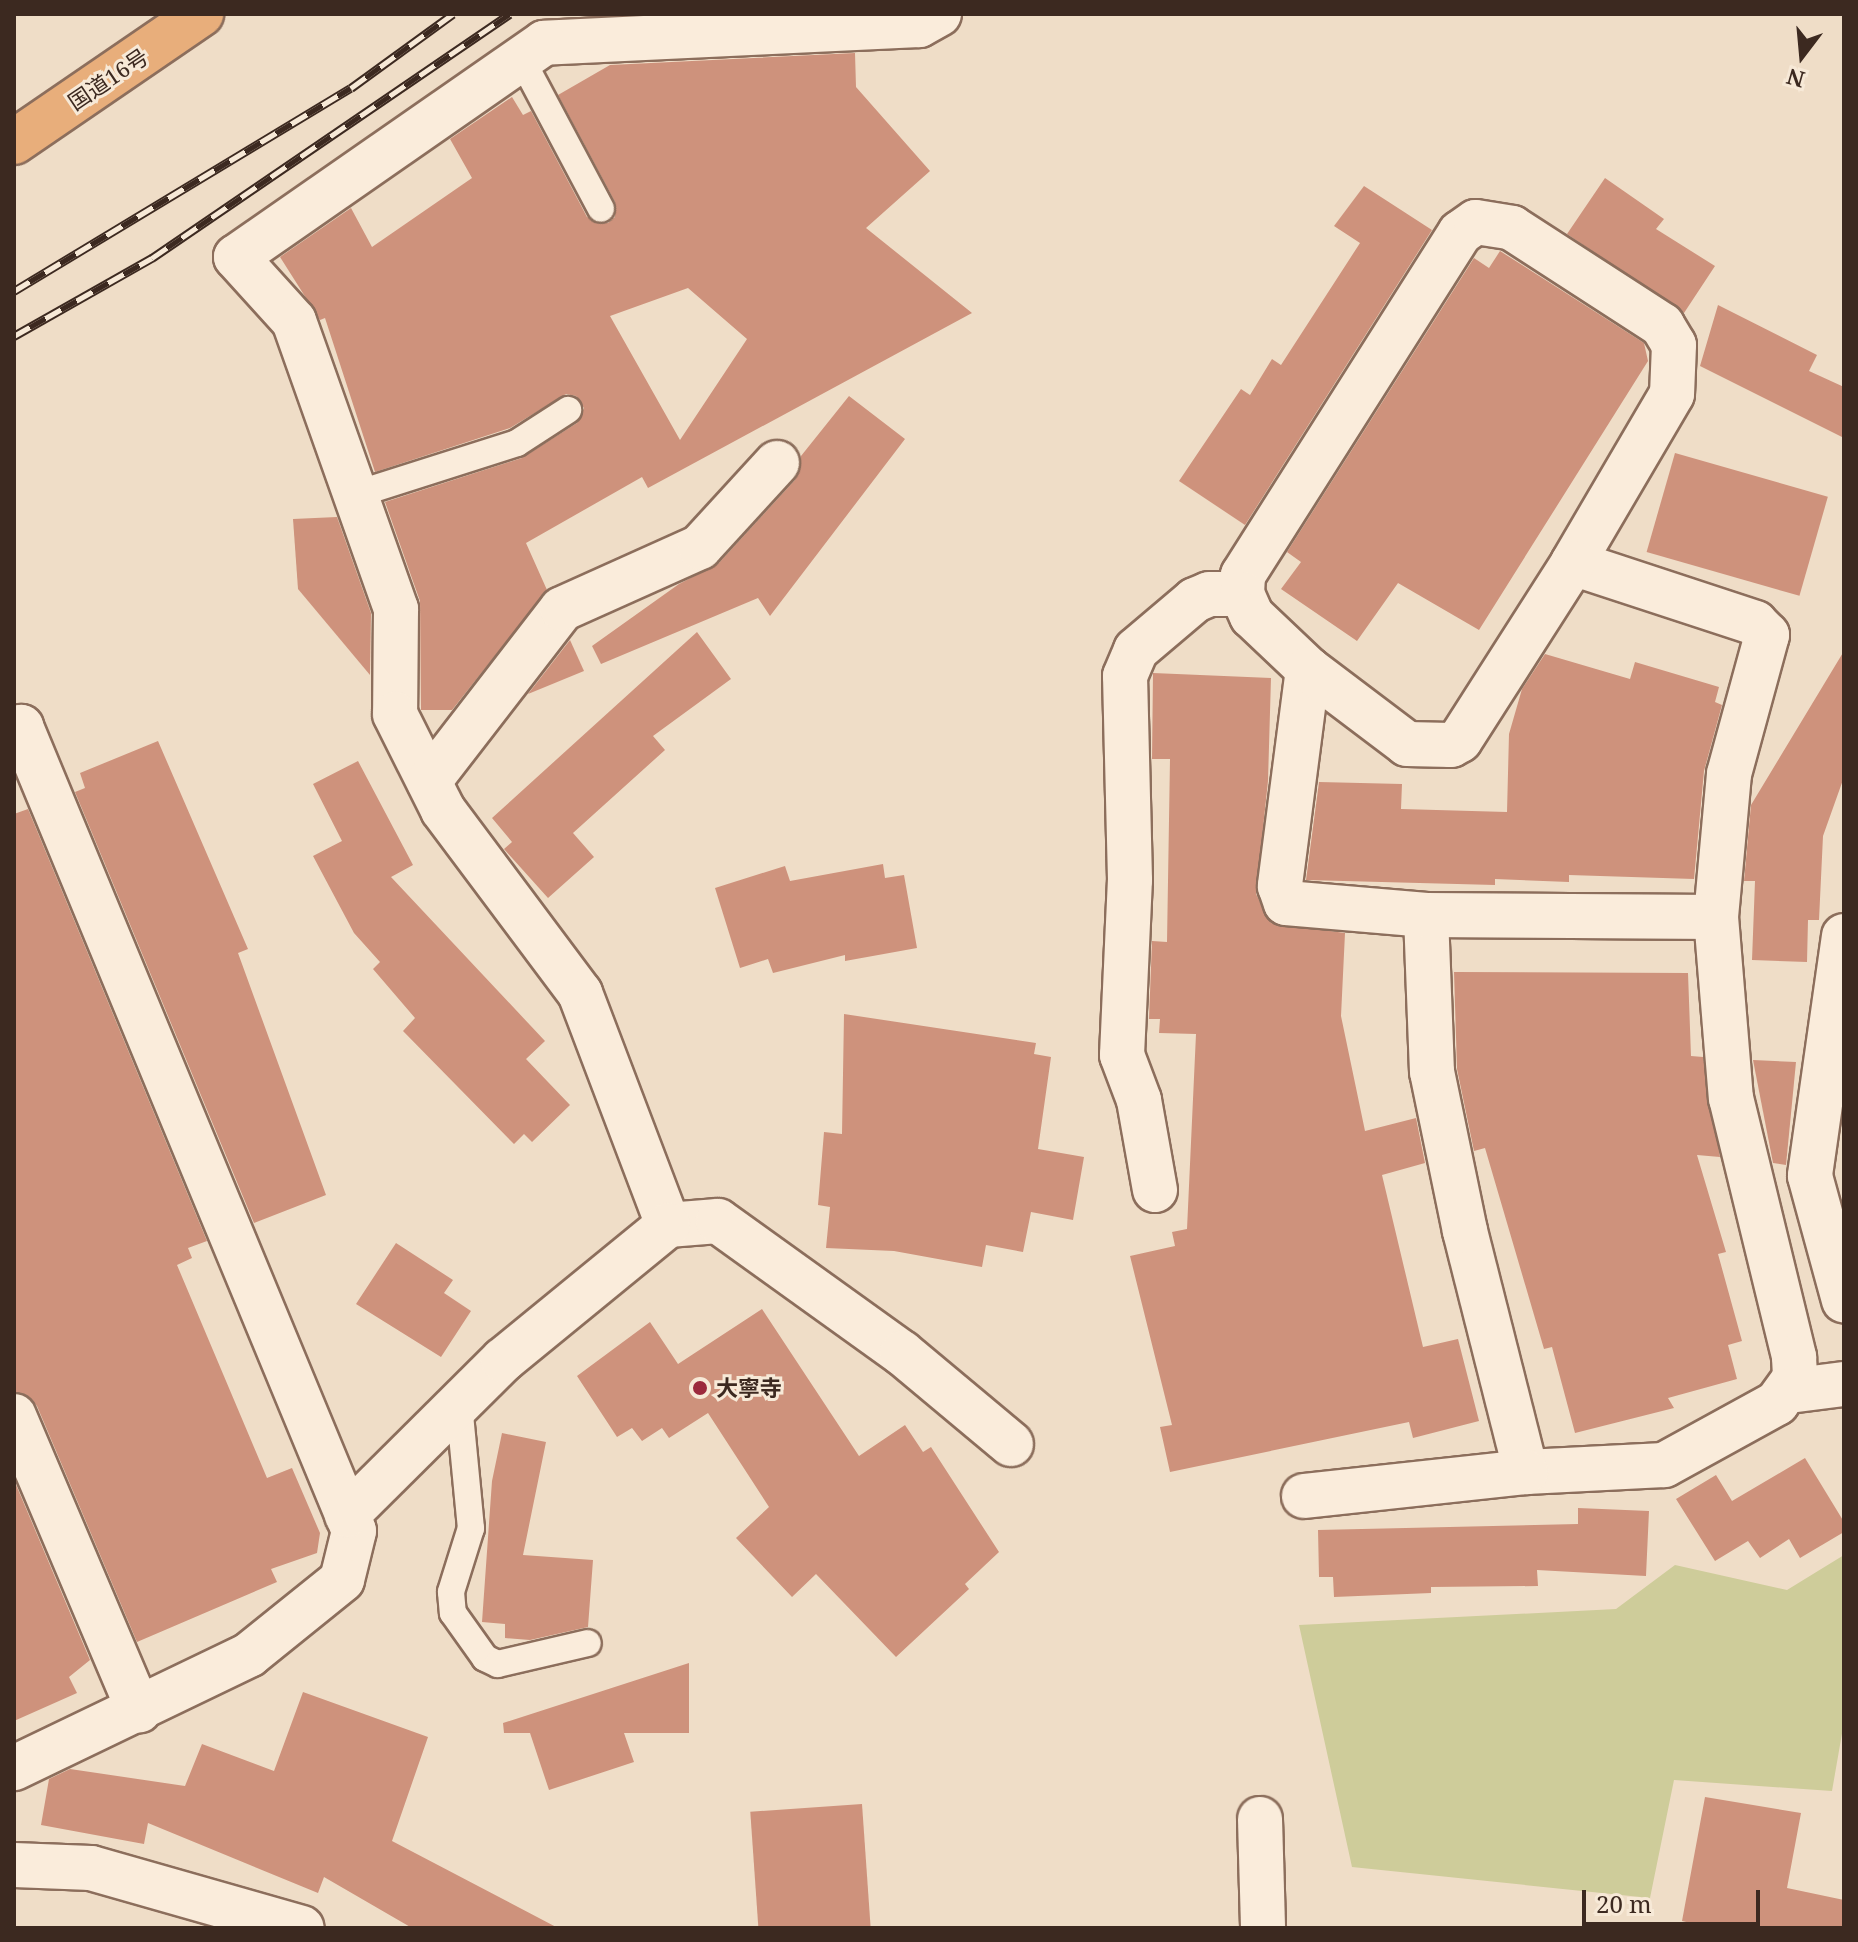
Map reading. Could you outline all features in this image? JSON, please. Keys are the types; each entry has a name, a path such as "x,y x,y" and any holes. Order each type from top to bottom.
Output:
{"highway":[{"name":"国道16号","path":"14,142 201,14"}],"street":[{"path":"668,1225 580,993 443,810 395,714 396,609 294,321 236,257 523,62 544,43 919,25 939,14"},
{"path":"1476,222 1512,228 1662,325 1674,345 1672,394 1573,563 1460,740 1451,745 1407,744 1308,669 1252,616 1242,594 1243,575 1460,233 1476,222"},
{"path":"429,781 562,609 700,547 777,463"},
{"path":"1304,1496 1526,1472 1664,1465 1777,1403 1789,1391 1794,1357 1731,1098 1716,917 1729,774 1767,635 1755,623 1573,563"},
{"path":"1155,1190 1139,1100 1122,1055 1130,880 1125,668 1180,608 1209,594 1242,594"},
{"path":"1308,669 1281,897 1297,907 1426,915 1716,917"},
{"path":"14,730 21,727 354,1531 342,1580 249,1655 139,1711 14,1768"},
{"path":"1426,915 1432,1072 1465,1231 1526,1472"},
{"path":"1844,936 1810,1176 1844,1300"},
{"path":"347,1515 503,1360 668,1225 718,1221 902,1353 1011,1444"},
{"path":"1789,1391 1844,1384"},
{"path":"14,1416 139,1711"},
{"path":"1260,1819 1263,1928"},
{"path":"14,1865 91,1868 302,1928"}],"lane":[{"path":"523,62 601,209"},
{"path":"354,495 517,443 568,410"},
{"path":"459,1404 471,1528 451,1592 453,1613 485,1658 498,1664 588,1643"}],"shaded area":[{"path":"1844,1555 1844,1722 1832,1791 1674,1780 1650,1898 1352,1867 1299,1625 1616,1609 1675,1565 1787,1590"}],"building":[{"path":"855,53 856,87 930,171 866,228 972,313 648,488 642,477 526,543 547,590 452,710 421,710 420,601 385,502 522,458 577,423 584,408 576,396 566,394 510,428 375,472 325,318 320,320 280,257 351,208 372,247 472,178 450,139 512,97 523,115 531,111 587,217 608,223 615,217 615,202 558,95 610,65","holes":["688,288 747,339 680,440 610,316"]},
{"path":"1605,178 1664,219 1656,229 1715,266 1684,313 1567,234"},
{"path":"1364,186 1432,230 1245,525 1179,481 1241,389 1250,395 1272,359 1281,365 1360,243 1334,226"},
{"path":"1500,251 1644,343 1648,361 1479,630 1398,583 1357,641 1281,589 1301,562 1287,552 1474,258 1489,268"},
{"path":"1718,305 1817,355 1809,371 1844,387 1844,438 1700,366"},
{"path":"849,396 905,439 770,616 758,598 601,664 592,646 679,584 718,564 795,480 801,456"},
{"path":"1675,453 1828,497 1799,596 1647,552"},
{"path":"337,517 371,613 370,675 298,589 293,519"},
{"path":"697,632 731,679 653,736 665,750 573,833 594,857 548,898 504,849 512,842 492,818"},
{"path":"570,640 584,671 528,694"},
{"path":"1844,651 1844,777 1823,836 1819,920 1808,920 1807,962 1752,960 1755,881 1744,881 1751,805"},
{"path":"1545,654 1630,679 1635,662 1719,687 1715,702 1722,705 1704,771 1694,879 1569,875 1569,882 1495,879 1495,885 1306,880 1319,782 1402,784 1401,809 1507,812 1509,734 1522,689"},
{"path":"1153,673 1271,678 1268,781 1256,894 1271,923 1345,933 1341,1016 1365,1131 1416,1118 1425,1163 1382,1175 1423,1347 1458,1339 1479,1421 1413,1438 1409,1422 1170,1472 1160,1427 1172,1425 1130,1256 1175,1246 1172,1232 1187,1229 1196,1034 1159,1033 1160,1019 1149,1019 1152,941 1167,942 1170,759 1152,759"},
{"path":"158,741 248,949 238,953 326,1195 254,1223 75,792 85,788 80,773"},
{"path":"358,761 413,865 391,877 545,1041 526,1059 570,1105 532,1142 524,1134 514,1144 403,1031 415,1018 373,969 380,962 354,933 313,856 342,841 313,784"},
{"path":"28,809 207,1241 188,1248 192,1258 177,1265 267,1478 292,1468 320,1533 317,1553 271,1569 277,1582 137,1642 37,1406 28,1396 14,1392 14,814"},
{"path":"883,864 885,878 904,875 917,948 845,961 845,955 773,973 768,959 740,968 715,888 785,866 790,881"},
{"path":"1454,972 1688,973 1691,1056 1703,1057 1720,1157 1697,1155 1726,1252 1718,1254 1742,1341 1728,1345 1737,1379 1668,1398 1674,1408 1575,1433 1552,1347 1544,1349 1485,1148 1474,1151 1457,1069"},
{"path":"844,1014 1036,1043 1034,1054 1051,1057 1038,1149 1084,1157 1073,1220 1031,1212 1023,1252 986,1245 982,1267 894,1251 826,1248 830,1207 818,1205 824,1132 842,1134"},
{"path":"1753,1060 1796,1062 1786,1165 1773,1163"},
{"path":"396,1243 453,1280 444,1293 471,1311 441,1357 356,1304"},
{"path":"762,1309 859,1456 905,1425 923,1452 931,1447 999,1552 965,1584 969,1589 896,1657 816,1574 792,1597 736,1538 769,1507 708,1413 669,1438 662,1428 642,1441 632,1428 617,1437 577,1376 650,1322 678,1364"},
{"path":"502,1433 546,1442 523,1555 593,1560 588,1627 530,1640 505,1638 505,1624 482,1622 492,1481"},
{"path":"1805,1458 1844,1522 1844,1532 1800,1558 1789,1539 1760,1558 1748,1541 1715,1561 1676,1499 1716,1475 1732,1501"},
{"path":"14,1480 90,1660 69,1677 77,1693 14,1721"},
{"path":"1578,1508 1649,1511 1646,1576 1537,1570 1538,1586 1431,1587 1431,1593 1334,1597 1333,1577 1319,1577 1318,1530 1578,1524"},
{"path":"689,1663 689,1733 624,1733 634,1762 549,1790 530,1733 504,1733 503,1723"},
{"path":"303,1692 428,1737 392,1841 558,1928 412,1928 324,1877 318,1893 148,1823 144,1844 41,1825 49,1779 70,1769 185,1786 202,1744 274,1771"},
{"path":"1705,1797 1801,1813 1787,1888 1844,1900 1844,1928 1712,1928 1682,1921"},
{"path":"862,1804 871,1928 758,1928 750,1812"}],"railway":[{"path":"14,291 351,88 453,14"},
{"path":"14,336 152,258 510,14"}],"place":[{"name":"大寧寺","path":"700,1388"}]}
